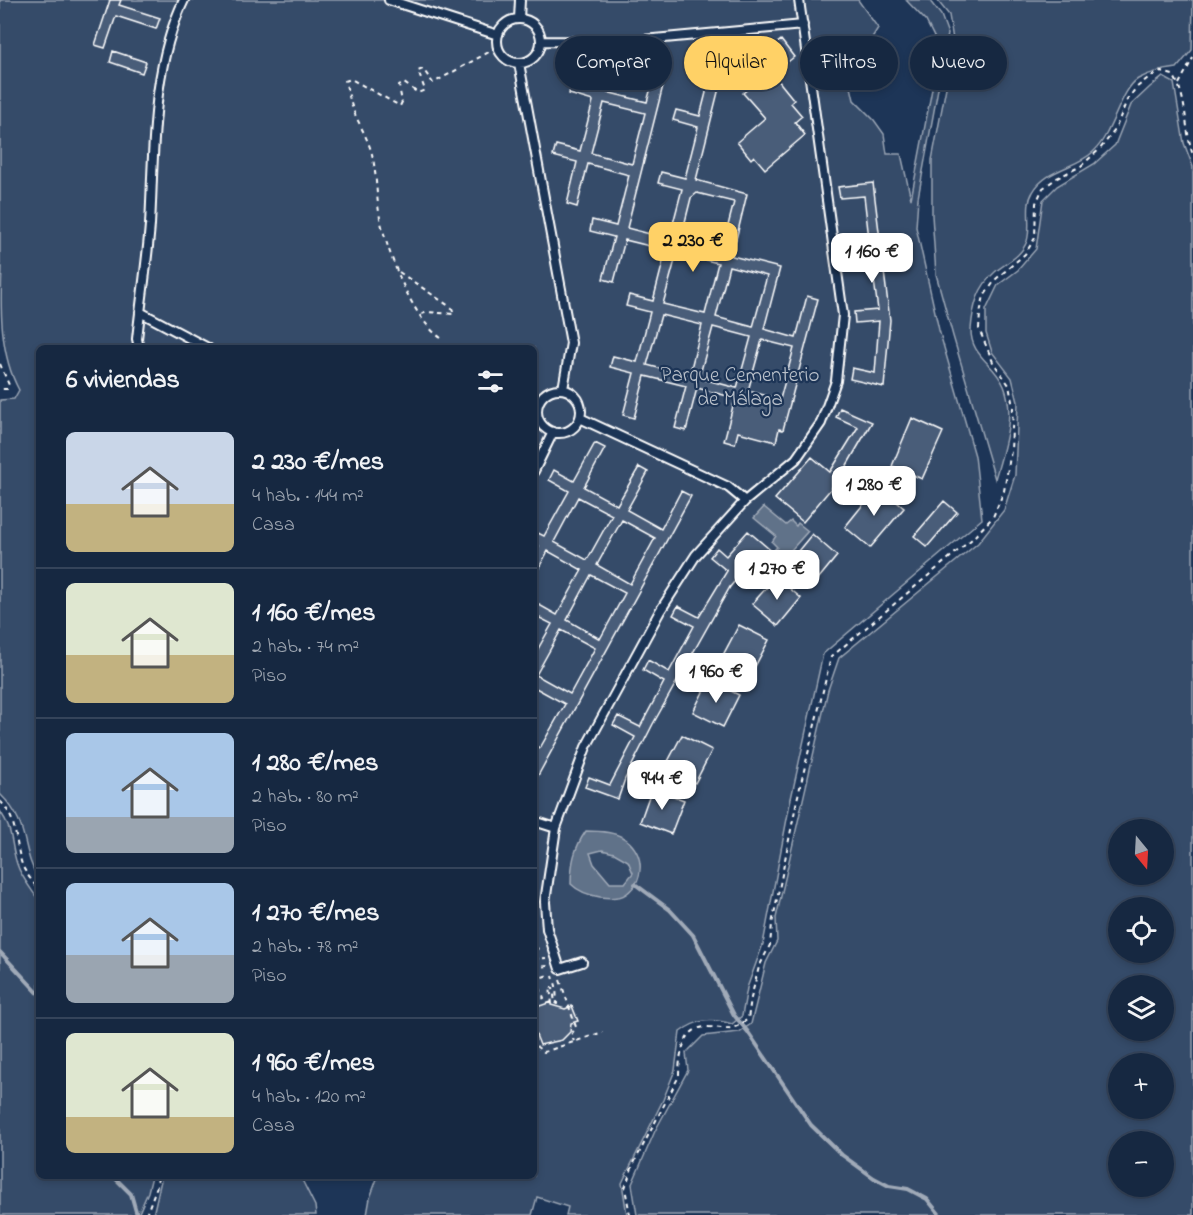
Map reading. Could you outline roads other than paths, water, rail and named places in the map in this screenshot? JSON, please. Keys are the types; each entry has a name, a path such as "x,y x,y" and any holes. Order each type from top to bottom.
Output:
{"lane":[{"path":"138,345 154,139 163,60 184,0"},
{"path":"389,0 498,35"},
{"path":"519,19 520,0"},
{"path":"582,962 560,969 547,929 545,902 556,828 586,747 660,611 696,555 746,501 796,459 821,423 836,381 843,315 799,0"},
{"path":"519,19 530,22 538,30 541,41 539,50 534,56 519,63 509,61 501,54 498,47 498,35 509,21 519,19"},
{"path":"541,41 622,42 802,25"},
{"path":"519,63 571,344 563,388"},
{"path":"140,312 202,345"},
{"path":"537,411 539,401 545,393 563,388 572,392 579,399 582,409 580,418 570,431 553,432 537,423"},
{"path":"580,418 728,487 746,501"},
{"path":"537,460 553,432"},
{"path":"537,822 556,828"}],"waterway":[{"path":"635,884 670,910 693,935 734,1015 811,1125 842,1155 874,1178 889,1186 908,1189 927,1199 940,1215"},
{"path":"0,952 36,991"},
{"path":"116,1179 131,1194 137,1215"}],"park label":[{"name":"Parque Cementerio de Málaga","path":"740,386"}]}
